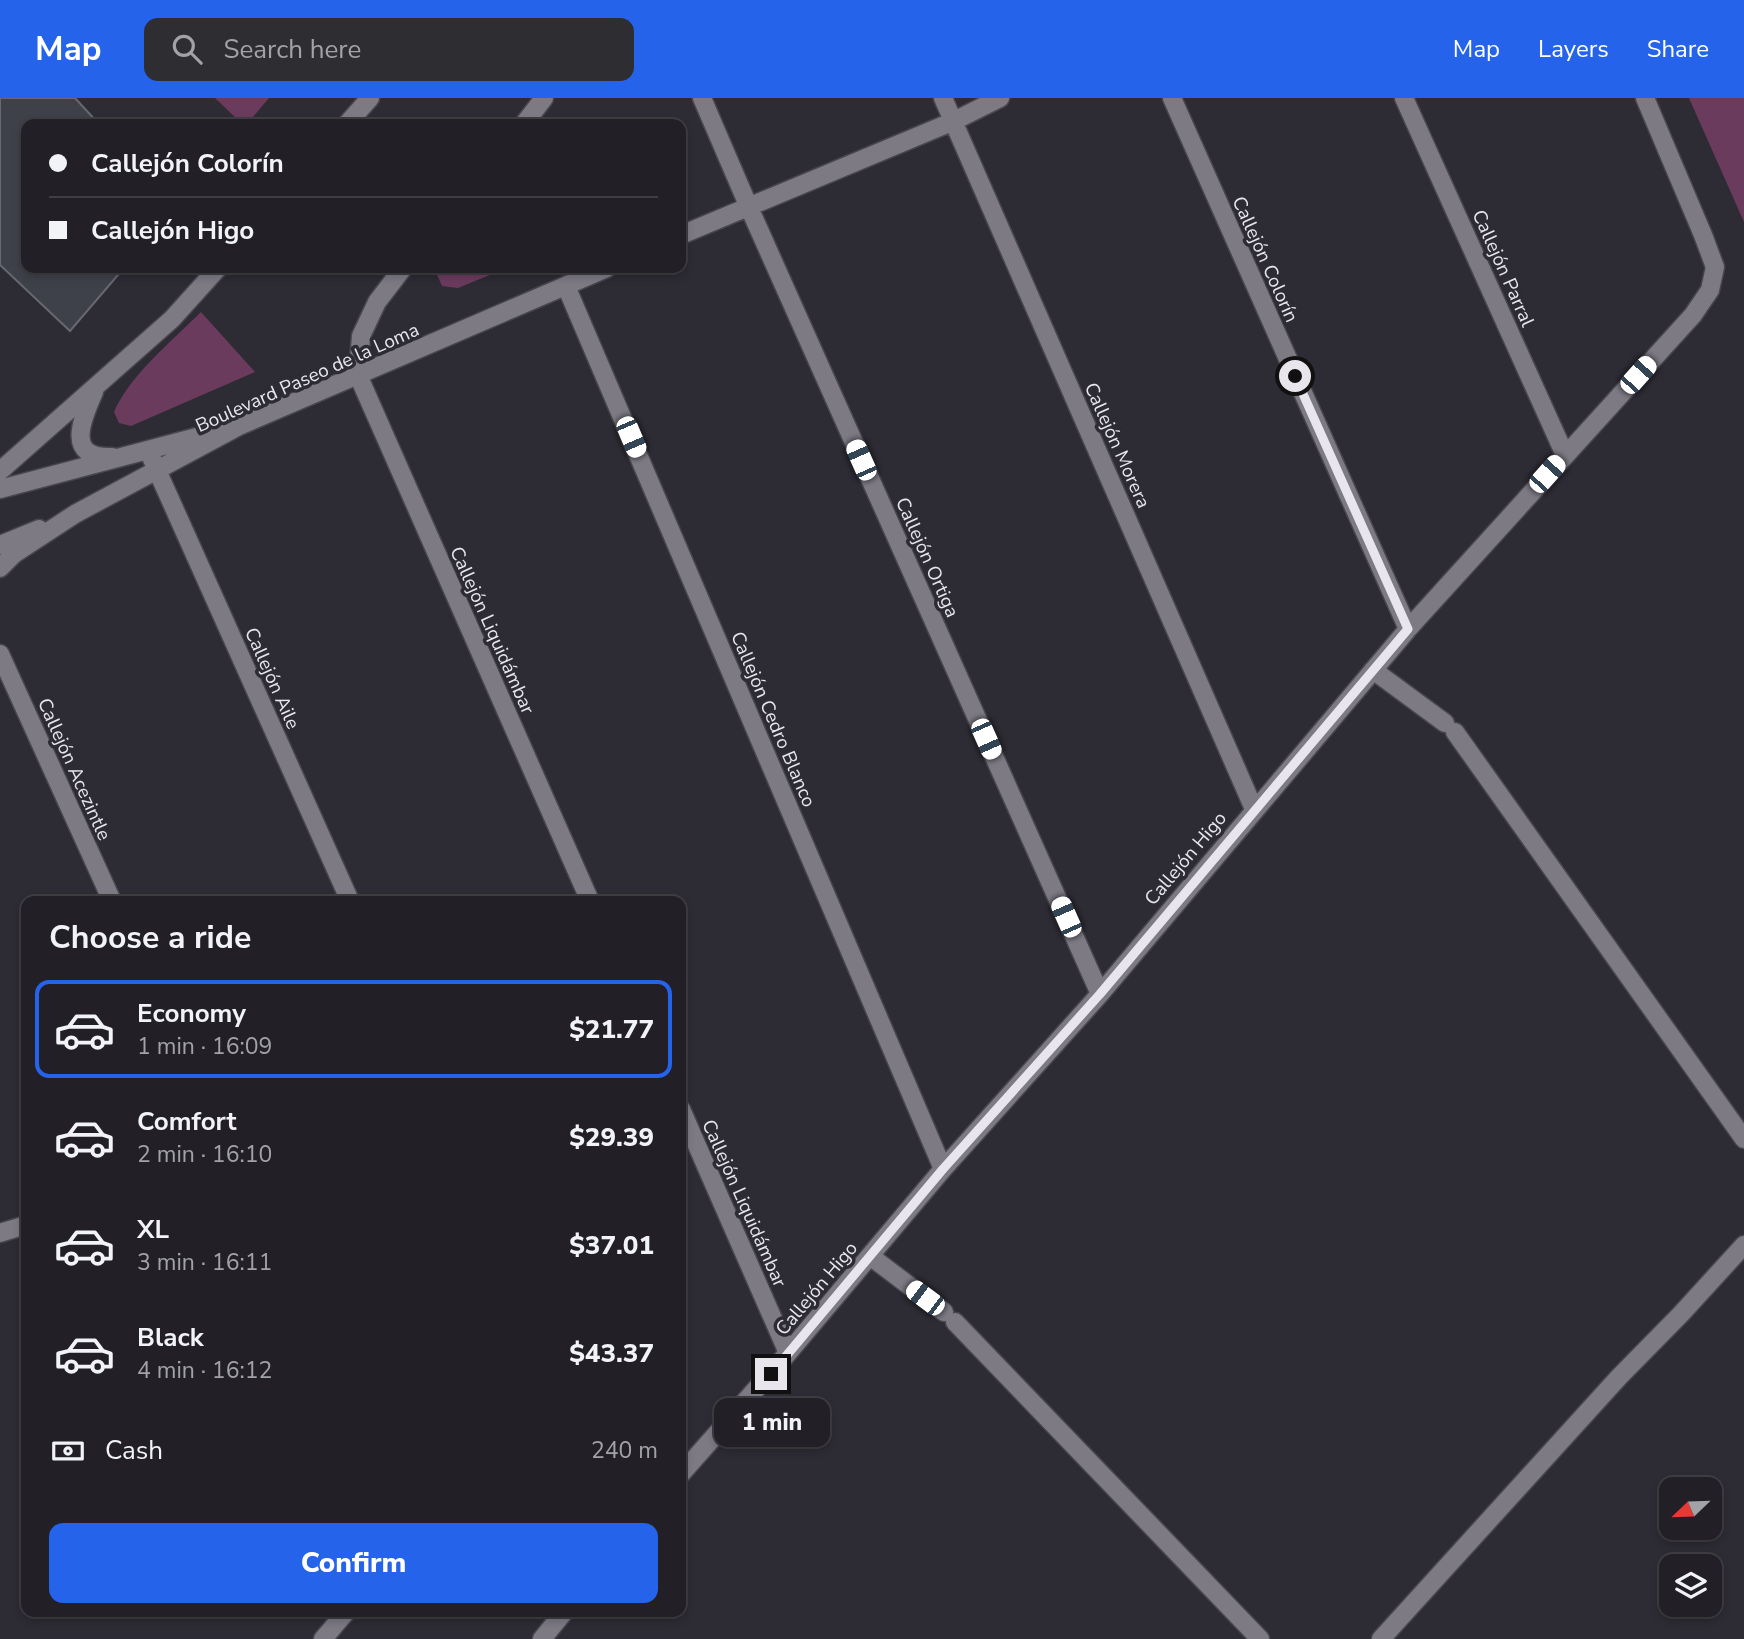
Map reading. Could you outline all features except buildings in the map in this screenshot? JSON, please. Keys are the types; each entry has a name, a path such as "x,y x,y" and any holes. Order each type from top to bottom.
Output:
{"street":[{"path":"351,119 370,98"},
{"path":"528,119 544,98"},
{"name":"Callejón Ortiga","path":"702,98 1100,994"},
{"name":"Callejón Morera","path":"943,98 1254,809"},
{"path":"686,233 954,121 1000,98"},
{"name":"Callejón Colorín","path":"1171,98 1408,629"},
{"name":"Callejón Parral","path":"1404,98 1565,455"},
{"name":"Callejón Higo","path":"686,1468 788,1353 943,1169 1100,994 1408,629 1693,315 1710,290 1714,267 1645,98"},
{"path":"0,471 172,319 213,273"},
{"path":"358,375 361,336 377,302 399,273"},
{"name":"Boulevard Paseo de la Loma","path":"0,568 14,554 75,514 239,426 596,273"},
{"name":"Callejón Cedro Blanco","path":"566,286 943,1169"},
{"name":"Callejón Liquidámbar","path":"358,375 588,896"},
{"path":"97,386 81,424 80,438 89,453 100,458 123,457"},
{"path":"0,489 239,426"},
{"name":"Callejón Aile","path":"148,450 348,896"},
{"path":"0,545 75,514"},
{"name":"Callejón Acezintle","path":"0,654 110,896"},
{"path":"1373,670 1450,727 1744,1139"},
{"name":"Callejón Liquidámbar","path":"686,1120 788,1353"},
{"path":"0,1233 21,1227"},
{"path":"1381,1639 1619,1377 1744,1245"},
{"path":"870,1256 949,1317 1260,1639"},
{"path":"323,1639 342,1617"},
{"path":"542,1639 560,1617"}],"shaded area":[{"path":"215,98 269,98 251,119 237,119"},
{"path":"1689,98 1744,98 1744,222"},
{"path":"436,273 495,273 458,288 442,286"},
{"path":"201,312 255,372 131,426 119,423 114,412 130,385"}],"route":[{"path":"771,1374 943,1169 1100,994 1408,629 1295,376"}]}
